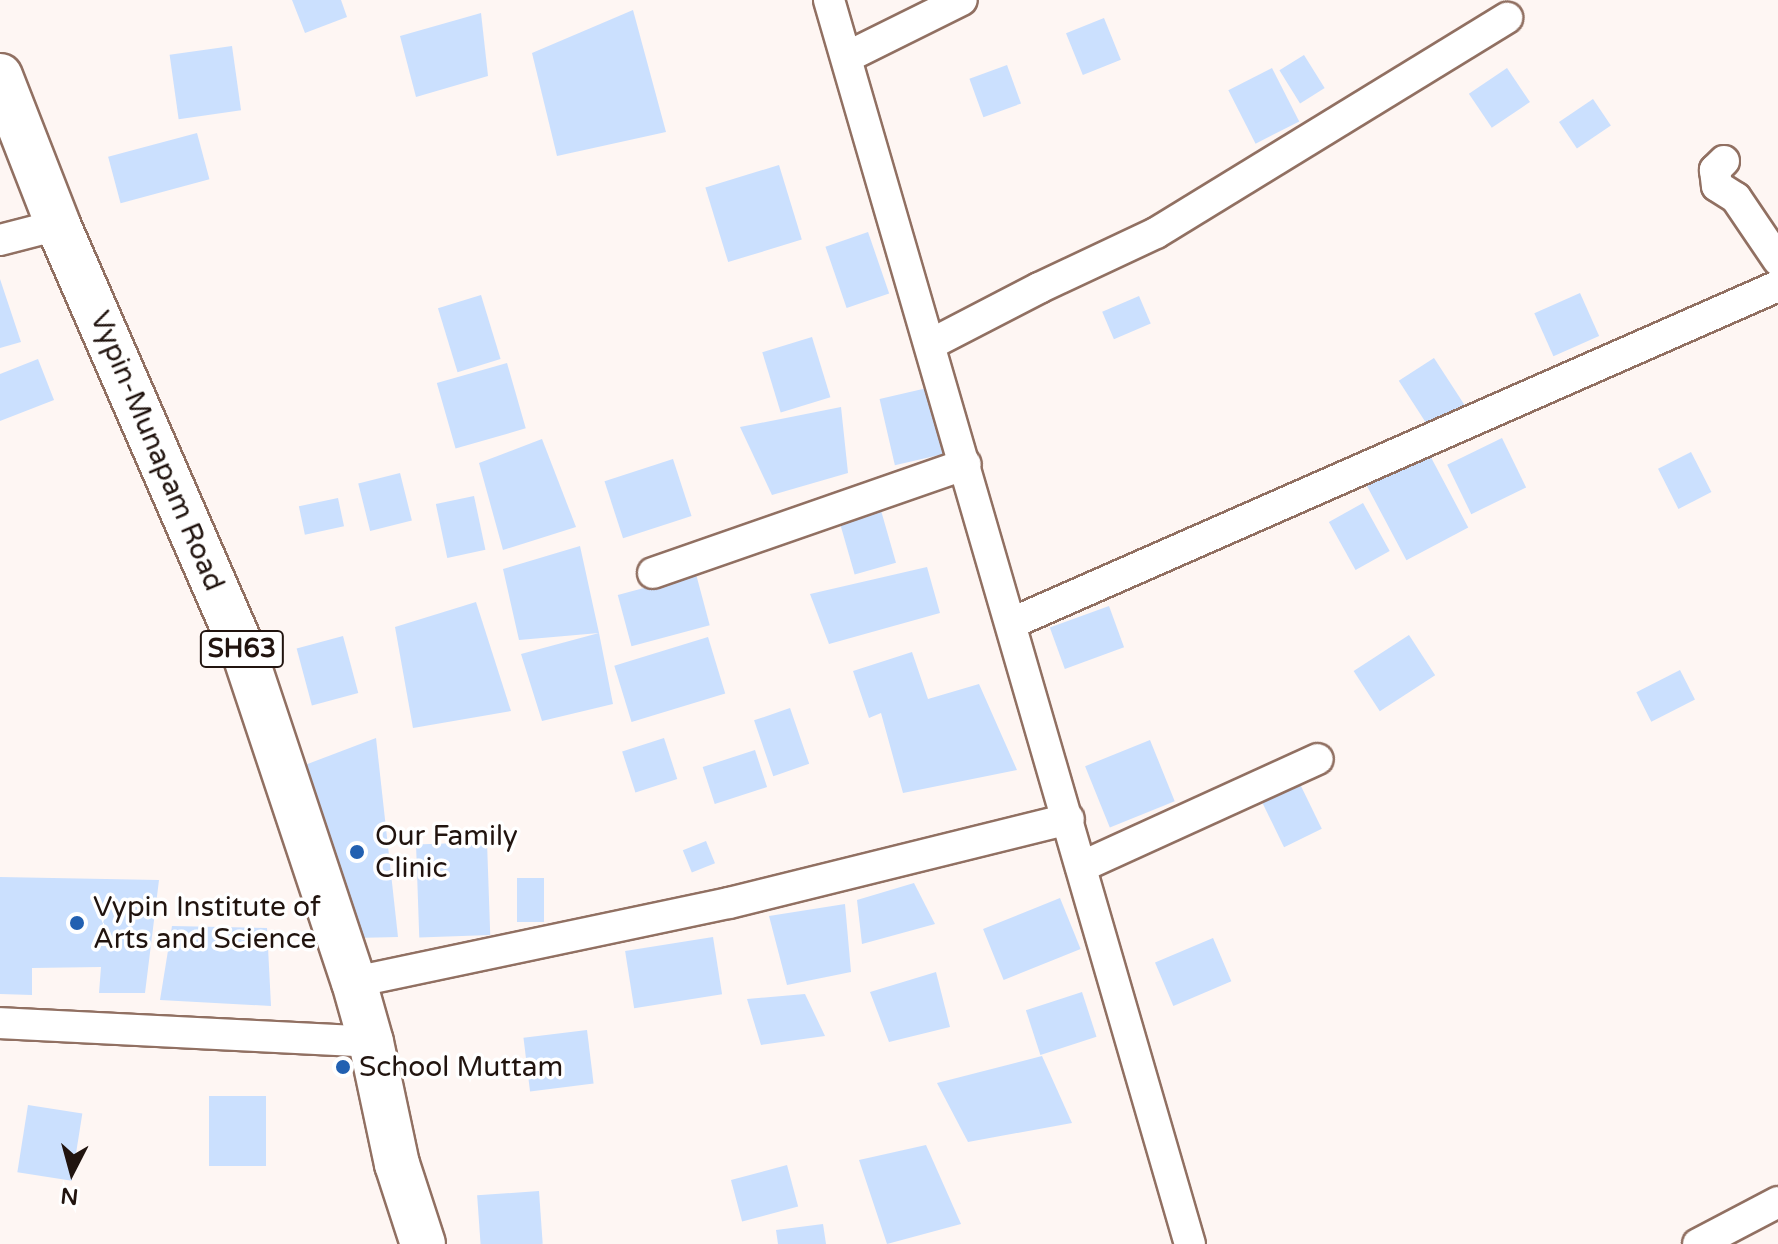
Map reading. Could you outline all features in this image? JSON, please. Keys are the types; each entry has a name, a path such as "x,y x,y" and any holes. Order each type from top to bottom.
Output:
{"main road":[{"name":"Vypin-Munapam Road","path":"0,76 58,225 245,655 354,982 371,1042 397,1164 423,1244"}],"street":[{"path":"829,0 1190,1244"},
{"path":"847,57 962,0"},
{"path":"931,344 1039,288 1156,233 1507,18"},
{"path":"1724,161 1715,170 1717,186 1736,198 1778,260"},
{"path":"0,240 58,225"},
{"path":"1012,623 1778,286"},
{"path":"653,573 966,464"},
{"path":"1081,867 1318,759"},
{"path":"354,982 729,903 1069,819"},
{"path":"0,1023 371,1042"},
{"path":"1717,1239 1778,1202"}],"building":[{"path":"292,0 341,0 347,17 305,33"},
{"path":"633,10 666,132 557,156 532,53"},
{"path":"481,13 488,76 416,97 400,36"},
{"path":"1104,18 1121,60 1083,75 1066,33"},
{"path":"232,46 241,110 179,119 170,55"},
{"path":"1304,55 1325,88 1300,103 1279,70"},
{"path":"1007,65 1021,104 983,117 969,79"},
{"path":"1272,68 1299,121 1256,144 1228,90"},
{"path":"1507,68 1530,102 1492,128 1469,94"},
{"path":"1593,99 1611,126 1577,148 1559,122"},
{"path":"197,133 209,179 121,203 108,157"},
{"path":"779,165 802,240 728,262 705,188"},
{"path":"868,232 889,293 847,308 825,247"},
{"path":"0,279 21,342 0,348"},
{"path":"1580,293 1599,336 1553,356 1534,313"},
{"path":"481,295 501,359 458,372 438,308"},
{"path":"1139,296 1151,324 1114,339 1102,312"},
{"path":"812,337 830,397 781,412 762,352"},
{"path":"1434,358 1465,406 1430,429 1399,381"},
{"path":"38,359 54,400 0,421 0,374"},
{"path":"507,363 526,428 456,448 437,383"},
{"path":"940,385 955,451 895,465 880,399"},
{"path":"841,407 848,473 772,495 740,427"},
{"path":"1502,438 1526,487 1471,514 1447,465"},
{"path":"542,439 576,527 503,550 479,463"},
{"path":"1426,448 1468,527 1406,560 1364,481"},
{"path":"1691,452 1711,492 1678,509 1658,469"},
{"path":"673,459 692,516 623,538 605,481"},
{"path":"400,473 412,521 370,531 358,483"},
{"path":"474,496 485,550 447,558 436,504"},
{"path":"338,498 344,526 305,535 299,506"},
{"path":"1363,503 1390,551 1356,570 1329,522"},
{"path":"880,507 896,563 855,575 839,519"},
{"path":"580,546 599,633 519,640 503,569"},
{"path":"927,567 940,613 829,644 810,594"},
{"path":"696,574 710,625 631,646 618,595"},
{"path":"476,602 511,711 413,728 395,627"},
{"path":"1109,606 1124,647 1065,669 1050,628"},
{"path":"599,633 613,704 542,721 521,654"},
{"path":"1409,635 1435,675 1380,711 1354,671"},
{"path":"343,636 358,693 312,705 297,648"},
{"path":"708,637 725,693 632,722 614,666"},
{"path":"912,652 928,699 979,684 1017,770 903,793 881,713 869,718 853,671"},
{"path":"1680,670 1695,699 1651,722 1636,692"},
{"path":"790,708 809,764 773,776 754,720"},
{"name":"Our Family Clinic","path":"376,738 398,937 355,938 297,768"},
{"path":"664,738 677,779 635,792 622,752"},
{"path":"1150,740 1175,801 1110,827 1085,766"},
{"path":"755,750 767,787 715,804 703,767"},
{"path":"1299,782 1322,829 1284,847 1261,800"},
{"path":"706,841 715,863 692,873 683,850"},
{"path":"487,842 490,935 419,937 416,844"},
{"name":"Vypin Institute of Arts and Science","path":"0,877 159,880 145,993 99,993 101,967 32,968 32,995 0,994"},
{"path":"517,878 544,878 544,922 517,922"},
{"path":"914,883 935,924 862,944 857,900"},
{"path":"1060,898 1081,949 1004,980 983,929"},
{"path":"845,904 851,972 787,985 769,916"},
{"path":"172,926 267,928 271,1006 160,1000"},
{"path":"713,937 722,994 634,1008 625,951"},
{"path":"1213,938 1231,981 1173,1006 1155,963"},
{"path":"936,972 950,1027 889,1042 870,992"},
{"path":"1082,992 1097,1037 1040,1055 1026,1010"},
{"path":"805,994 825,1036 761,1045 747,999"},
{"path":"587,1030 594,1084 530,1091 523,1038"},
{"path":"1042,1056 1072,1123 968,1142 937,1083"},
{"path":"209,1096 266,1096 266,1166 209,1166"},
{"path":"28,1105 82,1114 72,1181 17,1172"},
{"path":"926,1145 961,1224 887,1244 859,1160"},
{"path":"787,1165 798,1207 742,1222 731,1180"},
{"path":"539,1191 543,1244 481,1244 477,1195"},
{"path":"823,1224 826,1244 778,1244 776,1230"}],"place":[{"name":"Our Family Clinic","path":"357,852"},
{"name":"Vypin Institute of Arts and Science","path":"77,923"},
{"name":"School Muttam","path":"343,1067"}]}
